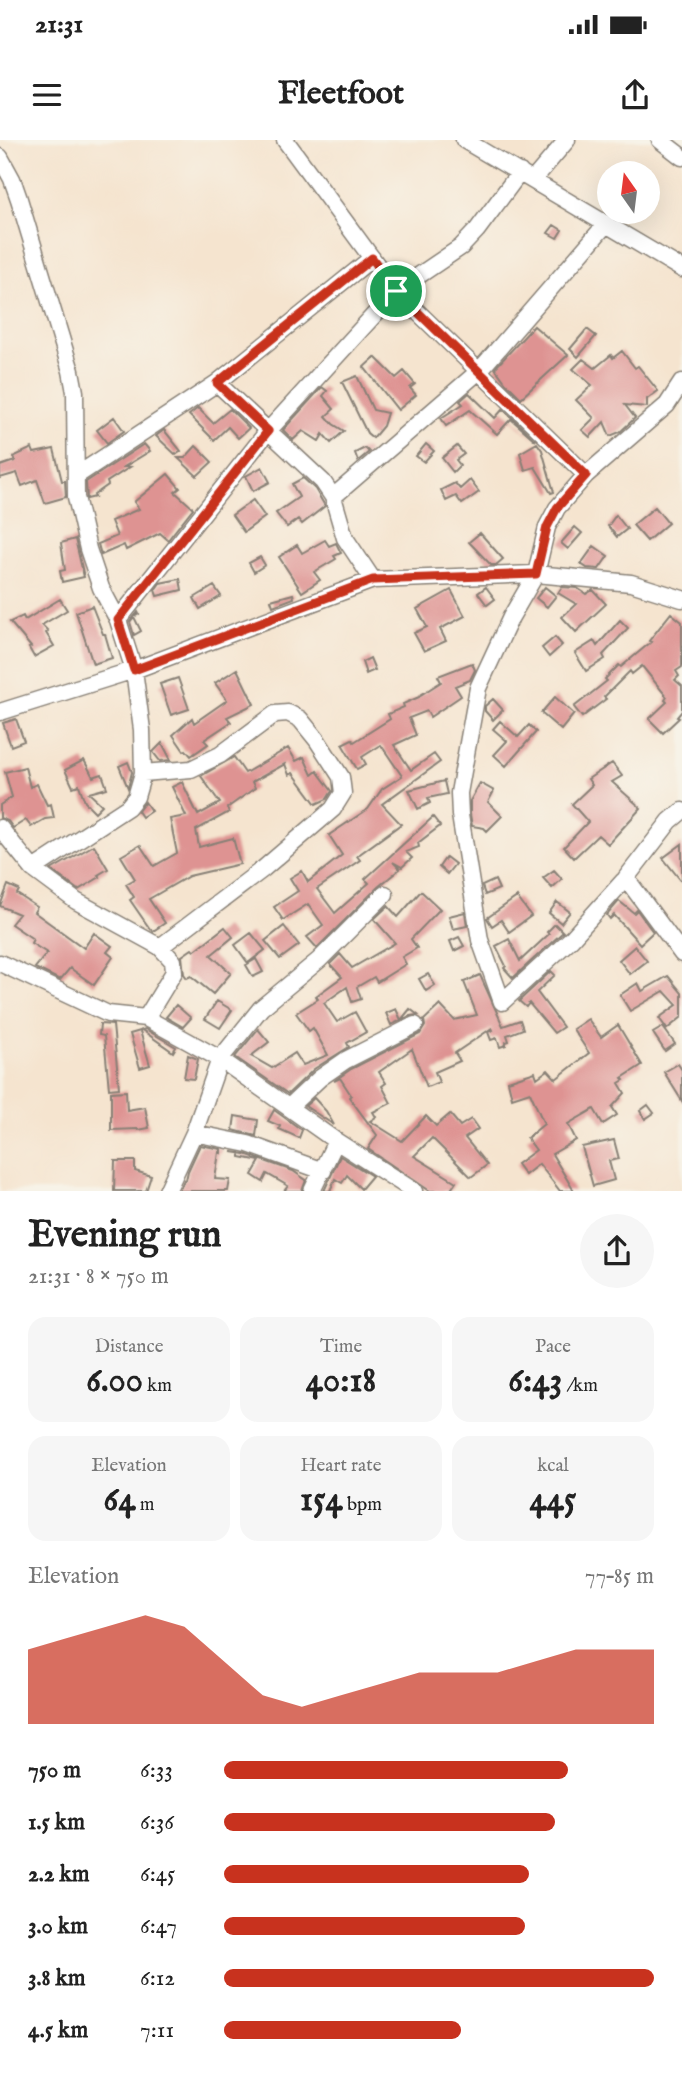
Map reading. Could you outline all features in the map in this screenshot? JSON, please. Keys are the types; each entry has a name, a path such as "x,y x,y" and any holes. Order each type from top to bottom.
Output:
{"street":[{"path":"285,140 396,291 586,475"},
{"path":"464,140 597,217"},
{"path":"118,620 268,431 396,291 461,247 526,176 567,140"},
{"path":"660,140 682,157"},
{"path":"0,156 19,199 71,371 75,392 76,497 88,549 101,588 118,620 134,670 142,730 144,773 136,797 128,807 33,869"},
{"path":"333,497 479,371 606,224"},
{"path":"609,224 682,269"},
{"path":"76,475 217,383 372,258"},
{"path":"682,382 667,405 586,475 557,508 547,527 536,574 511,617 478,688 459,793 460,815 480,940 502,1002 572,938 626,878 670,821 682,811"},
{"path":"217,383 323,482 333,497 345,538 373,580"},
{"path":"0,712 134,670 373,580 536,574 631,583 682,599"},
{"path":"144,773 191,769 219,755 275,714 288,713 300,719 317,740 341,777 343,793 333,809 263,869 159,947"},
{"path":"0,828 33,869 76,901 159,947 173,961 174,972 146,1018"},
{"path":"626,878 682,954"},
{"path":"167,1191 194,1133 220,1059 261,1008 319,960 385,894"},
{"path":"0,963 108,1014 146,1018 220,1059 336,1141 414,1191"},
{"path":"289,1107 320,1078 346,1060 415,1025"},
{"path":"194,1133 248,1144 323,1171"},
{"path":"313,1191 336,1141"}],"building":[{"path":"554,225 562,230 557,238 548,233"},
{"path":"534,326 568,355 521,398 495,368"},
{"path":"587,329 596,336 578,357 570,349"},
{"path":"622,351 658,391 647,399 647,407 625,405 635,418 620,432 610,436 604,422 590,437 582,430 594,418 576,400 592,385 573,369 583,359 595,368 611,355 613,358"},
{"path":"375,357 396,378 404,371 415,384 410,388 416,395 398,410 364,367"},
{"path":"357,376 373,410 387,413 383,426 373,438 367,433 342,382"},
{"path":"322,387 327,391 323,396 334,409 326,416 344,431 331,443 323,434 319,441 303,431 293,440 283,430"},
{"path":"469,393 495,418 503,409 536,441 511,419 497,434 470,410 446,426 441,418 463,404 460,401"},
{"path":"198,408 213,423 230,409 249,428 238,438 228,427 214,440 189,415"},
{"path":"114,417 124,431 107,443 97,430"},
{"path":"164,430 181,451 176,455 156,436"},
{"path":"537,443 542,450 554,492 551,493 535,467 525,470 520,453"},
{"path":"144,444 150,451 124,467 130,467 107,482 108,485 94,495 95,497 87,499 86,482"},
{"path":"426,444 434,451 424,462 416,456"},
{"path":"196,446 212,462 197,476 178,458 185,458"},
{"path":"457,446 464,454 456,460 460,465 453,472 442,458"},
{"path":"32,448 34,453 54,449 62,481 65,481 66,497 45,503 37,480 22,486 17,473 0,478 0,466 15,461 13,457"},
{"path":"365,448 369,452 358,461 355,453"},
{"path":"262,467 270,482 253,491 246,476"},
{"path":"168,474 180,488 175,492 193,508 168,540 160,533 126,550 124,545 101,555 98,544 117,536 111,521 139,509 134,502"},
{"path":"303,478 315,489 325,506 302,524 298,519 287,527 276,513 299,497 292,484"},
{"path":"470,480 479,492 462,504 456,496 446,501 441,490 455,483 460,489"},
{"path":"253,500 265,517 244,532 232,515"},
{"path":"655,507 668,523 647,541 633,525"},
{"path":"616,515 627,529 617,537 608,526"},
{"path":"575,527 582,533 568,549 561,543"},
{"path":"480,533 503,559 496,565 491,565 469,542"},
{"path":"75,539 84,577 62,582 60,571 65,570 61,543"},
{"path":"325,540 329,546 336,543 341,553 314,572 320,580 302,592 279,557 297,545 302,553"},
{"path":"594,546 608,556 599,569 587,568 581,564"},
{"path":"260,557 265,565 254,572 249,563"},
{"path":"180,579 182,590 157,596 155,590 160,583"},
{"path":"214,586 221,596 200,609 194,598"},
{"path":"486,587 495,599 487,605 478,593"},
{"path":"545,587 556,596 547,607 536,598"},
{"path":"562,587 577,588 586,594 593,590 606,604 576,632 562,617 576,604 558,593"},
{"path":"451,590 465,616 440,629 446,641 424,651 414,633 427,627 417,609"},
{"path":"293,594 294,598 273,606 271,600"},
{"path":"60,599 67,610 42,625 48,631 46,633 54,646 34,657 29,648 31,647 10,622 23,616 25,620"},
{"path":"92,606 112,658 93,664 76,612"},
{"path":"671,613 682,622 682,667 676,671 679,676 675,680 682,686 682,711 677,717 679,718 663,733 649,719 667,702 667,697 642,666 632,674 630,671 604,697 606,699 582,717 574,707 607,681 605,679 619,665 621,667 651,642 649,641"},
{"path":"134,617 141,631 134,635 130,622"},
{"path":"620,620 628,628 603,655 605,659 586,671 575,653 594,641 597,646"},
{"path":"555,637 562,645 549,657 542,648"},
{"path":"370,658 375,670 366,674 362,662"},
{"path":"472,663 475,670 470,680 455,686 461,696 430,717 427,711 409,718 416,735 394,745 411,770 434,754 440,762 382,804 401,824 357,856 360,860 317,889 335,913 369,883 365,879 433,817 440,826 418,843 419,847 406,852 412,858 402,867 393,862 400,869 378,887 317,948 307,937 323,925 308,904 283,920 274,907 298,891 290,878 302,871 308,882 342,855 329,835 368,809 382,789 402,776 381,745 362,757 366,764 357,769 342,744 352,739 354,742 390,719 388,714 404,707 403,704 441,682 438,676"},
{"path":"237,669 254,704 227,717 231,722 204,740 208,744 191,756 173,735 192,718 194,723 227,700 215,683"},
{"path":"178,678 189,709 171,715 160,684"},
{"path":"555,697 574,714 561,730 541,713"},
{"path":"493,699 503,710 493,720 485,711 485,706"},
{"path":"16,719 24,741 11,746 3,723"},
{"path":"500,721 518,737 529,725 536,732 506,766 494,755 507,741 493,729"},
{"path":"162,743 171,760 160,761 153,752"},
{"path":"288,748 296,761 304,757 312,775 317,771 332,791 327,799 316,804 293,773 289,775 285,764 252,782 255,788 227,808 229,812 196,830 199,847 233,838 240,864 189,876 149,899 165,923 153,931 150,929 130,900 134,897 126,884 135,879 121,856 140,845 154,866 177,853 170,819 186,816 172,787 182,782 198,815 220,803 201,776 234,757 245,773"},
{"path":"84,760 93,777 102,774 107,788 89,793 102,805 95,812 85,802 79,785 73,787 65,770"},
{"path":"128,762 132,772 128,788 119,766"},
{"path":"612,763 622,776 612,782 641,808 608,844 598,835 574,858 564,847 588,822 572,804 592,785 588,779"},
{"path":"25,767 30,787 37,784 47,805 51,804 54,818 45,819 31,827 26,820 13,828 8,821 0,818 0,805 12,797 5,772"},
{"path":"444,781 447,794 428,798 430,803 418,809 409,790"},
{"path":"480,783 494,791 488,802 502,816 487,831 472,826 470,814 470,801"},
{"path":"145,802 151,811 142,817 138,811"},
{"path":"682,844 682,882 663,858"},
{"path":"94,845 108,869 78,890 51,870"},
{"path":"446,857 455,864 447,874 439,867"},
{"path":"554,870 562,879 552,888 543,878"},
{"path":"495,880 499,889 485,895 482,886"},
{"path":"8,885 19,890 17,894 37,907 34,912 84,948 94,933 112,946 107,952 113,957 94,985 70,968 60,980 35,968 47,953 31,943 33,939 11,924 19,914 0,906"},
{"path":"421,891 440,909 411,939 417,948 402,957 406,964 377,982 374,977 357,987 361,999 352,1002 347,987 324,1003 337,1022 355,1012 366,1032 347,1043 349,1047 314,1069 288,1094 235,1057 258,1029 269,1042 251,1056 272,1068 295,1053 303,1065 328,1055 313,1028 309,1031 296,1013 318,999 316,996 342,977 330,964 340,954 352,968 395,943 374,919 388,906 398,917"},
{"path":"517,897 531,916 509,932 501,920 492,926 487,918"},
{"path":"619,901 634,913 637,910 653,932 640,944 614,915 610,919 607,915"},
{"path":"557,902 570,912 561,923 549,913"},
{"path":"465,912 467,926 453,929 449,916"},
{"path":"555,924 563,932 513,978 504,968 506,966 496,946 509,939 520,961 549,934 547,932"},
{"path":"284,926 299,945 280,959 265,941"},
{"path":"225,927 233,937 211,955 231,973 213,994 191,976 187,978 182,956 192,949 194,951"},
{"path":"251,933 265,950 248,963 235,945"},
{"path":"459,937 464,946 454,951 450,941"},
{"path":"635,946 647,961 630,974 619,960"},
{"path":"256,959 263,972 253,977 246,965"},
{"path":"551,971 555,975 537,992 563,1027 554,1033 529,1003 526,1007 519,1001"},
{"path":"428,974 435,985 426,991 419,979"},
{"path":"480,975 503,1026 520,1020 523,1029 507,1035 509,1041 500,1047 497,1038 491,1040 488,1032 493,1030 492,1028 455,1053 460,1061 435,1072 439,1082 427,1087 412,1049 379,1072 386,1083 382,1086 391,1103 373,1112 376,1117 370,1121 402,1141 426,1116 436,1126 450,1114 460,1126 471,1119 478,1129 465,1138 487,1165 471,1177 432,1138 414,1156 456,1182 450,1191 430,1191 368,1149 377,1135 349,1097 351,1095 340,1078 334,1081 351,1069 420,1034 425,1026 424,1020 440,1005 454,1020 477,1015 464,982"},
{"path":"668,976 682,993 682,1017 667,1029 659,1018 677,1005 664,991 630,1011 620,995 638,983 642,991"},
{"path":"217,1001 232,1010 220,1028 205,1019"},
{"path":"176,1005 191,1018 183,1027 166,1017"},
{"path":"396,1009 401,1020 410,1009 418,1015 391,1025 386,1013"},
{"path":"588,1019 601,1037 618,1025 642,1065 619,1083 625,1093 612,1107 617,1115 603,1124 594,1109 568,1124 576,1140 552,1154 574,1191 560,1191 539,1164 525,1175 517,1164 536,1150 527,1138 544,1124 530,1092 512,1098 508,1081 535,1072 537,1078 548,1070 556,1079 589,1053 573,1029"},
{"path":"100,1024 113,1025 119,1088 109,1089 104,1036 99,1035"},
{"path":"663,1027 675,1044 665,1051 653,1033"},
{"path":"145,1029 176,1047 173,1052 142,1030"},
{"path":"140,1031 150,1065 140,1068 130,1034"},
{"path":"188,1055 198,1059 194,1079 184,1078"},
{"path":"678,1064 682,1070 682,1101 664,1072"},
{"path":"126,1091 127,1110 145,1107 149,1128 111,1130 111,1092"},
{"path":"314,1098 326,1111 334,1125 305,1106"},
{"path":"648,1105 654,1113 645,1119 640,1111"},
{"path":"274,1110 302,1130 299,1138 268,1121"},
{"path":"235,1116 258,1120 256,1136 233,1130"},
{"path":"614,1140 619,1159 609,1161 614,1180 593,1186 582,1147"},
{"path":"200,1145 221,1149 215,1179 230,1180 228,1191 179,1191"},
{"path":"240,1153 293,1171 306,1180 302,1191 284,1191 288,1186 267,1174 263,1182 252,1175 260,1161 240,1157"},
{"path":"340,1156 372,1176 361,1189 347,1175 342,1183 335,1179 330,1191 324,1191"},
{"path":"115,1161 135,1161 135,1171 151,1176 146,1191 114,1191"}],"route":[{"path":"372,258 396,291 586,475 557,508 547,527 536,574 373,580 134,670 118,620 268,431 217,383 372,258"}]}
